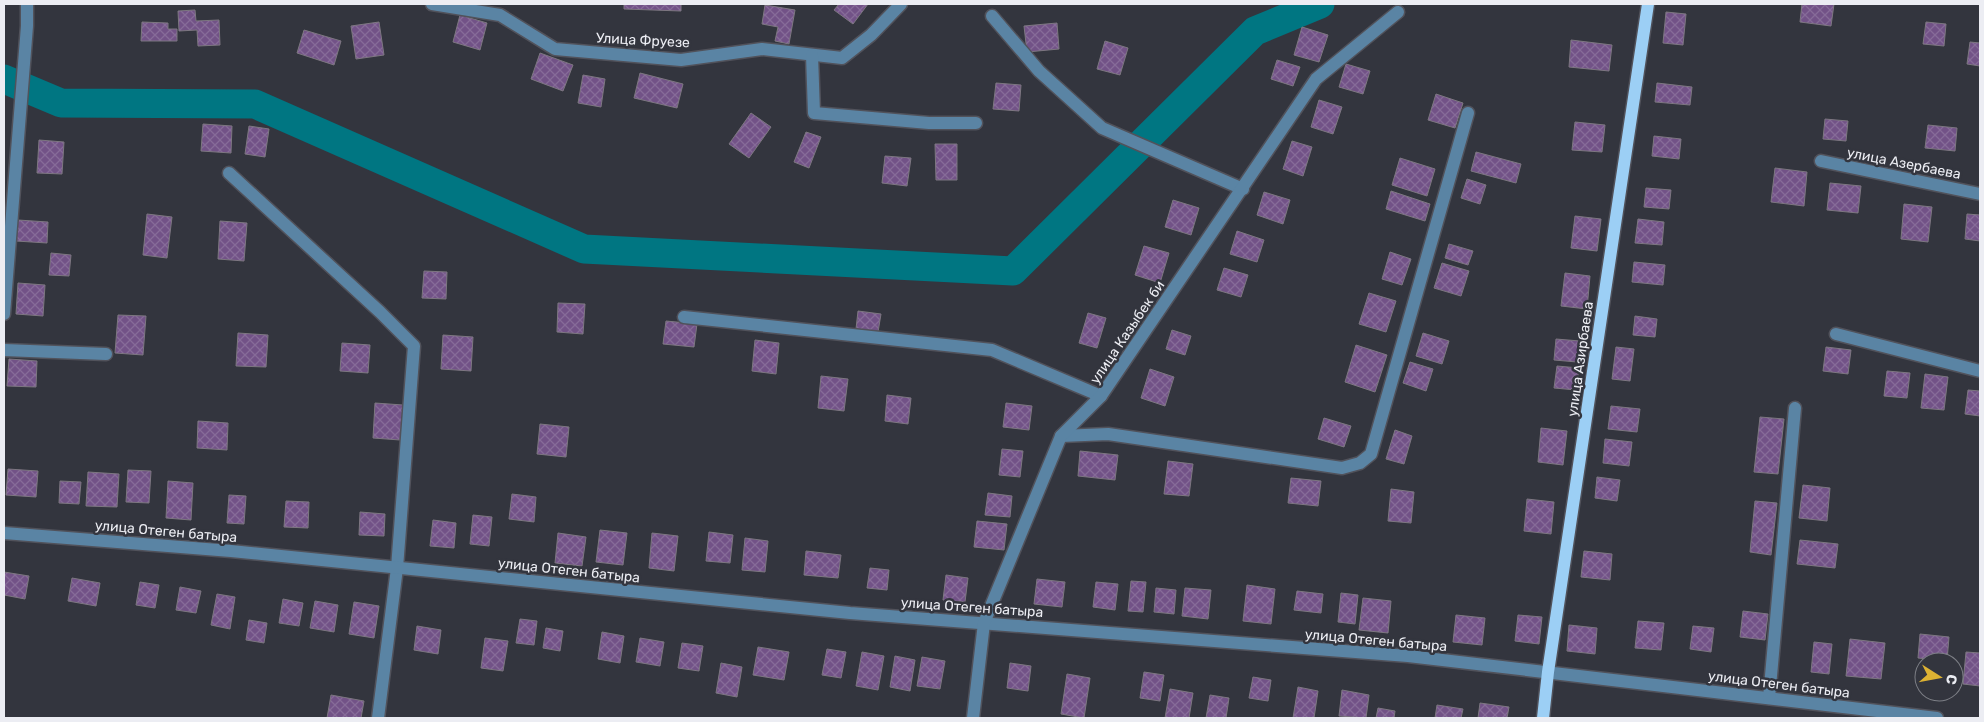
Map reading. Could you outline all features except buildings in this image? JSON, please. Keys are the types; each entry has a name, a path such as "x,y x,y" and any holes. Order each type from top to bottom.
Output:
{"main road":[{"name":"улица Азирбаева","path":"1543,718 1548,672 1648,4"}],"street":[{"path":"4,314 27,26 27,4"},
{"name":"Улица Фруезе","path":"432,4 500,15 555,49 681,60 762,49 842,58 871,35 901,4"},
{"name":"улица Казыбек би","path":"972,718 984,623 1061,436 1101,396 1316,79 1398,12"},
{"path":"992,16 1039,72 1102,128 1243,189"},
{"path":"812,55 814,113 930,124 976,123"},
{"path":"1061,436 1108,434 1342,468 1360,463 1371,454 1468,113"},
{"name":"улица Азербаева","path":"1821,161 1980,194"},
{"path":"229,173 380,312 414,346 397,568 378,718"},
{"path":"684,317 992,350 1101,396"},
{"path":"1836,334 1980,370"},
{"path":"4,350 106,354"},
{"path":"1769,698 1795,408"},
{"name":"улица Отеген батыра","path":"4,534 221,551 850,613 1408,656 1937,718"}],"waterway":[{"path":"4,79 61,103 255,104 584,249 1013,271 1255,31 1320,4"}]}
